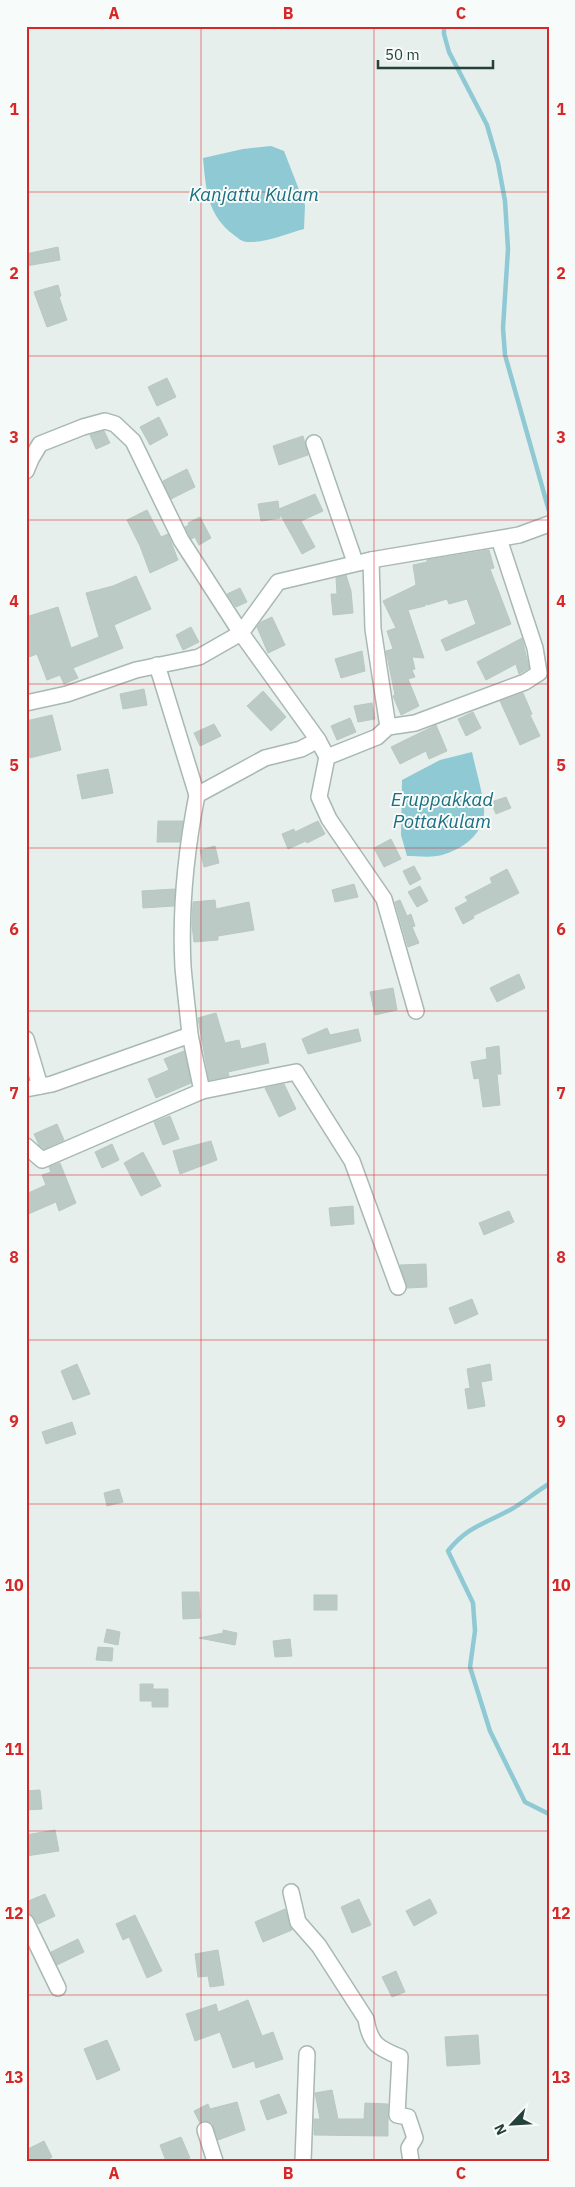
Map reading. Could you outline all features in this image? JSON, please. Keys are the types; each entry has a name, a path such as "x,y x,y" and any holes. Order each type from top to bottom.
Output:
{"street":[{"path":"26,471 40,444 83,427 105,421 115,424 132,442 181,540 241,633 318,740 326,757 319,796 329,819 384,899 416,1011"},
{"path":"314,443 355,562"},
{"path":"26,702 67,694 136,670 199,657 241,633 278,582 355,562 519,535 547,524"},
{"path":"326,757 376,737 388,727 415,723 525,682 539,673 534,648 499,539"},
{"path":"371,560 373,629 388,727"},
{"path":"157,665 197,795 190,833 184,898 183,966 190,1035 202,1091"},
{"path":"197,795 265,758 301,748 318,740"},
{"path":"26,1039 33,1088 52,1084 190,1035"},
{"path":"26,1146 42,1160 202,1091 296,1072 352,1161 398,1287"},
{"path":"291,1892 298,1922 320,1946 366,2019 368,2033 378,2048 400,2057 397,2115 408,2117 414,2138 409,2148 411,2161"},
{"path":"26,1922 58,1988"},
{"path":"303,2161 307,2054"},
{"path":"205,2130 215,2161"}],"water":[{"name":"Kanjattu Kulam","path":"271,146 284,151 305,205 304,229 269,240 245,242 225,227 213,210 207,191 203,158 243,149"},
{"name":"Eruppakkad PottaKulam","path":"472,752 484,808 484,817 477,832 472,839 458,849 442,855 429,857 407,856 401,835 402,780 440,760"}],"building":[{"path":"58,247 60,260 26,266 26,254"},
{"path":"58,285 61,296 59,297 67,320 47,327 34,292"},
{"path":"167,378 176,397 157,406 148,387"},
{"path":"159,417 168,435 150,445 140,427"},
{"path":"104,431 110,443 96,449 90,435"},
{"path":"303,436 308,455 279,465 273,446"},
{"path":"187,469 195,487 171,499 163,481"},
{"path":"315,494 323,511 301,521 315,547 302,554 280,514 280,518 261,521 258,504 278,501 279,509"},
{"path":"147,510 161,537 168,534 178,560 150,573 140,546 127,520"},
{"path":"200,517 211,538 199,545 195,537 191,539 185,527 189,525 188,523"},
{"path":"489,550 494,568 490,569 511,624 446,651 441,640 476,624 467,599 449,604 447,599 427,605 426,602 425,606 408,610 424,658 412,657 415,669 412,670 415,677 408,679 419,706 401,715 393,696 395,695 386,651 393,649 387,631 396,628 383,601 416,585 413,565 427,562 427,560"},
{"path":"346,575 351,591 353,613 333,615 331,594 337,594 336,578"},
{"path":"136,576 151,609 114,625 123,648 73,668 78,678 64,684 60,675 47,680 37,654 26,658 26,617 58,607 71,648 99,637 86,593 113,586"},
{"path":"240,588 247,602 236,607 227,594"},
{"path":"272,617 285,645 268,653 257,627 261,622"},
{"path":"191,627 199,642 183,650 176,635"},
{"path":"522,638 529,668 519,674 516,664 486,680 477,662"},
{"path":"362,651 365,671 341,678 335,659"},
{"path":"144,689 147,705 123,709 120,694"},
{"path":"263,691 286,717 271,731 247,706"},
{"path":"523,693 532,714 530,715 540,736 520,745 500,701"},
{"path":"372,703 375,719 358,722 354,706"},
{"path":"473,712 481,728 466,736 458,719"},
{"path":"52,715 61,750 30,758 26,743 26,721"},
{"path":"350,718 356,732 337,740 331,726"},
{"path":"214,724 221,736 200,746 194,733"},
{"path":"436,725 447,751 429,759 426,751 400,764 391,747"},
{"path":"108,769 113,793 82,799 77,775"},
{"path":"506,797 511,808 496,814 491,802"},
{"path":"158,821 183,821 180,842 157,842"},
{"path":"318,821 325,834 307,843 306,841 288,849 282,834 294,829 295,832"},
{"path":"391,839 401,859 384,867 374,848"},
{"path":"215,846 219,863 204,867 200,850"},
{"path":"414,866 421,879 410,885 403,871"},
{"path":"507,869 519,893 473,916 474,918 463,924 455,908 468,901 465,897 492,883 490,878"},
{"path":"354,884 358,897 335,902 332,890"},
{"path":"420,886 428,901 417,907 408,892"},
{"path":"175,889 174,906 143,908 142,891"},
{"path":"215,900 216,909 249,902 254,930 218,936 218,940 194,942 192,925 193,902"},
{"path":"400,900 407,916 411,914 415,926 412,927 419,943 408,947 395,902"},
{"path":"519,974 525,988 497,1002 490,988"},
{"path":"393,988 397,1010 375,1015 370,992"},
{"path":"216,1013 225,1043 239,1040 241,1049 265,1043 269,1063 228,1072 229,1076 209,1080 198,1018"},
{"path":"327,1028 330,1035 358,1029 361,1041 308,1054 302,1039"},
{"path":"499,1046 501,1074 497,1074 500,1105 483,1107 479,1078 474,1079 471,1062 487,1059 486,1048"},
{"path":"184,1051 191,1083 156,1098 148,1079 169,1070 164,1059"},
{"path":"284,1084 296,1109 279,1117 265,1088"},
{"path":"170,1116 179,1139 163,1145 154,1122"},
{"path":"57,1124 64,1140 44,1149 39,1145 34,1134"},
{"path":"211,1141 217,1160 180,1174 173,1151"},
{"path":"112,1144 119,1160 102,1168 95,1152"},
{"path":"143,1152 161,1186 141,1196 124,1163"},
{"path":"60,1163 76,1203 59,1211 56,1202 26,1215 26,1194 46,1185 42,1175 51,1172 49,1167"},
{"path":"353,1206 354,1224 331,1226 329,1208"},
{"path":"509,1211 514,1222 484,1235 479,1223"},
{"path":"426,1264 427,1287 407,1288 400,1265"},
{"path":"472,1299 478,1314 455,1324 449,1308"},
{"path":"77,1364 90,1394 73,1400 61,1371"},
{"path":"490,1364 492,1380 481,1382 485,1406 468,1409 465,1389 470,1388 467,1369"},
{"path":"72,1422 76,1434 46,1444 42,1432"},
{"path":"119,1489 123,1502 107,1506 104,1493"},
{"path":"182,1592 199,1592 200,1618 183,1619"},
{"path":"314,1595 337,1595 337,1610 314,1610"},
{"path":"107,1629 120,1632 118,1645 104,1642"},
{"path":"223,1630 237,1633 235,1645 199,1638 223,1633"},
{"path":"290,1639 292,1656 275,1657 273,1641"},
{"path":"98,1647 113,1648 112,1661 96,1660"},
{"path":"140,1684 153,1684 153,1689 168,1689 168,1707 152,1707 152,1701 140,1701"},
{"path":"40,1790 42,1809 26,1810 26,1791"},
{"path":"55,1830 59,1851 26,1856 26,1835"},
{"path":"45,1894 55,1916 38,1924 32,1915 26,1913 26,1902"},
{"path":"359,1899 371,1925 352,1933 341,1907"},
{"path":"430,1899 437,1913 414,1926 406,1911"},
{"path":"285,1909 292,1930 263,1942 255,1922"},
{"path":"135,1915 162,1971 147,1978 129,1937 123,1940 116,1924"},
{"path":"78,1939 84,1952 57,1965 51,1952"},
{"path":"218,1950 224,1985 210,1987 208,1976 198,1977 195,1954"},
{"path":"396,1971 405,1992 392,1997 382,1977"},
{"path":"248,2000 262,2036 273,2032 283,2059 256,2068 254,2061 233,2068 220,2032 195,2041 186,2014 216,2004 218,2012"},
{"path":"478,2035 480,2064 447,2066 445,2037"},
{"path":"107,2040 120,2070 97,2080 84,2049"},
{"path":"332,2090 338,2119 364,2119 365,2103 388,2104 388,2136 314,2135 314,2119 320,2119 315,2093"},
{"path":"279,2094 287,2113 267,2120 260,2101"},
{"path":"237,2102 245,2130 218,2140 212,2123 206,2121 200,2123 194,2111 208,2104 210,2109"},
{"path":"181,2137 190,2158 183,2161 166,2161 160,2145"},
{"path":"44,2141 52,2157 45,2161 26,2161 26,2150"}],"waterway":[{"path":"444,26 444,34 449,52 487,125 498,163 505,201 508,249 503,328 505,355 549,511"},
{"path":"549,1484 515,1507 469,1531 448,1551 473,1603 475,1631 470,1667 490,1731 525,1802 549,1814"}]}
